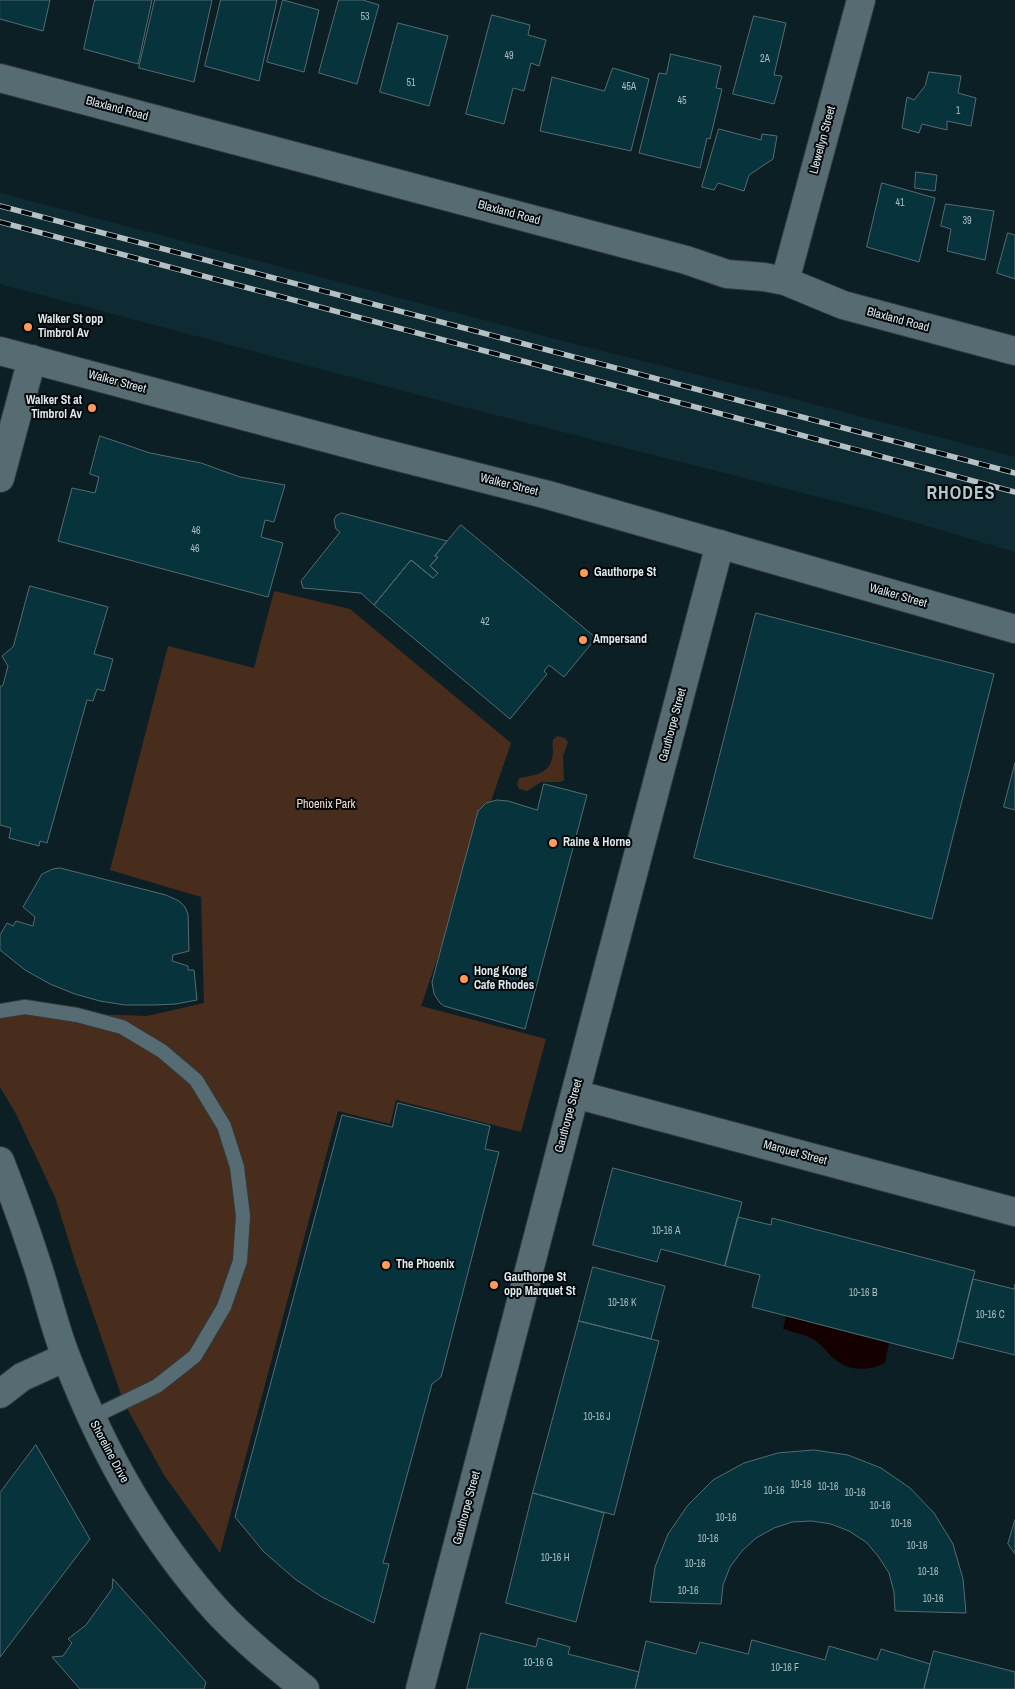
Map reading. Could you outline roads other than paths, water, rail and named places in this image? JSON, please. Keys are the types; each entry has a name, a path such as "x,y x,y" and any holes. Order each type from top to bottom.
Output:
{"street":[{"name":"Llewellyn Street","path":"785,281 860,0"},
{"name":"Blaxland Road","path":"0,78 677,258 727,274 785,281 843,305 1015,350"},
{"name":"Walker Street","path":"0,351 548,495 1015,629"},
{"path":"0,478 32,359"},
{"name":"Gauthorpe Street","path":"420,1689 720,544"},
{"name":"Marquet Street","path":"575,1094 1015,1212"},
{"name":"Shoreline Drive","path":"0,1161 36,1261 66,1357 91,1418 116,1468 183,1571 224,1618 263,1655 305,1689"},
{"path":"0,1394 22,1377 66,1357"}],"lane":[{"path":"0,1011 26,1007 77,1015 122,1028 162,1051 196,1080 224,1126 237,1167 243,1216 240,1260 224,1307 195,1356 156,1386 91,1418"}],"railway":[{"path":"0,206 1015,473"},
{"path":"0,222 1015,492"}],"place":[{"name":"Walker St opp Timbrol Av","path":"28,327"},
{"name":"Walker St at Timbrol Av","path":"92,408"},
{"name":"Gauthorpe St","path":"584,573"},
{"name":"Ampersand","path":"583,640"},
{"name":"Raine & Horne","path":"553,843"},
{"name":"Hong Kong Cafe Rhodes","path":"464,979"},
{"name":"The Phoenix","path":"386,1265"},
{"name":"Gauthorpe St opp Marquet St","path":"494,1285"}],"district":[{"name":"RHODES","path":"961,494"}],"park label":[{"name":"Phoenix Park","path":"326,805"}]}
